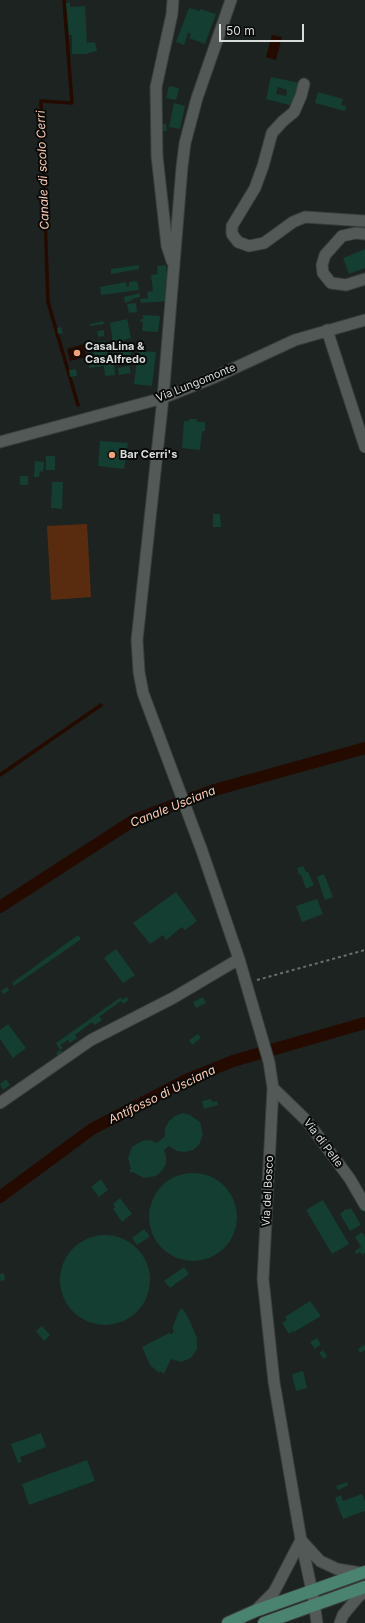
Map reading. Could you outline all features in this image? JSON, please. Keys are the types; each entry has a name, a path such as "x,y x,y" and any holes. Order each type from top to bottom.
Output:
{"main road":[{"path":"228,1623 255,1611 363,1573"},
{"path":"264,1623 365,1587"}],"street":[{"path":"173,0 172,14 156,87 157,156 167,246 174,266"},
{"name":"Via del Bosco","path":"231,0 199,90 186,143 182,167 164,398 137,640 139,672 143,693 202,851 239,959 269,1062 273,1088 263,1279 274,1382 317,1623"},
{"path":"304,84 301,96 294,112 272,133 255,188 232,226 232,234 238,242 249,246 264,243 293,222 305,217 365,221"},
{"path":"365,234 356,233 342,236 325,255 322,265 322,273 331,283 346,285 365,278"},
{"name":"Via Lungomonte","path":"0,442 164,398 213,378 295,340 365,320"},
{"path":"327,330 365,446"},
{"path":"0,1103 90,1040 173,998 239,959"},
{"name":"Via di Pelle","path":"273,1088 307,1121 350,1179 365,1205"},
{"path":"255,1611 274,1592 301,1540 320,1561 338,1569 363,1573"},
{"path":"340,1623 343,1615 359,1596 365,1592"}],"path":[{"path":"246,984 365,950"}],"shaded area":[{"path":"272,35 282,37 276,60 266,57"},
{"name":"CasaLina & CasAlfredo","path":"84,344 86,357 70,361 67,349"},
{"path":"87,524 91,597 51,600 47,526"}],"building":[{"path":"66,3 70,3 70,7 85,6 87,43 95,42 97,51 88,54 72,54 72,35 69,35"},
{"path":"189,8 200,11 200,9 216,14 205,44 189,38 191,34 188,33 184,45 176,42"},
{"path":"271,77 299,83 293,106 266,99","holes":["278,87 287,90 286,96 276,94"]},
{"path":"169,86 179,88 176,100 166,98"},
{"path":"318,92 343,99 341,105 346,106 345,111 315,103"},
{"path":"174,103 185,106 180,129 169,127"},
{"path":"162,124 166,124 167,131 163,131"},
{"path":"365,249 365,268 349,274 343,258"},
{"path":"139,265 139,269 111,274 111,269"},
{"path":"166,265 169,301 141,303 140,299 148,298 147,292 153,291 151,275 158,274 157,266"},
{"path":"137,281 139,290 101,295 100,287 126,282 127,287 129,286 129,282"},
{"path":"140,293 140,297 125,303 124,297"},
{"path":"136,303 137,312 129,313 127,304"},
{"path":"143,315 160,316 158,332 142,331 143,322 140,322 141,319 143,319"},
{"path":"127,319 131,338 113,343 110,323"},
{"path":"103,321 104,324 90,326 90,324"},
{"path":"61,327 63,333 58,334 57,328"},
{"path":"104,330 104,336 98,337 97,331"},
{"path":"105,341 108,355 104,355 105,360 98,361 97,356 94,357 93,343"},
{"path":"127,348 132,348 131,355 119,355 120,349 127,350"},
{"path":"138,351 156,352 152,386 134,384"},
{"path":"114,361 115,375 105,376 104,366 89,368 89,365"},
{"path":"129,366 131,373 119,375 118,368"},
{"path":"76,369 77,376 70,377 69,370"},
{"path":"189,419 197,419 197,422 205,422 205,431 202,431 200,450 182,448 184,421 189,421"},
{"name":"Bar Cerri's","path":"100,441 128,443 124,469 98,466"},
{"path":"46,456 55,456 55,470 46,470"},
{"path":"35,461 44,462 43,472 40,471 39,477 34,477"},
{"path":"20,476 28,476 28,485 20,485"},
{"path":"52,482 63,482 62,509 51,508"},
{"path":"213,514 220,514 221,527 213,527"},
{"path":"303,866 306,872 308,872 314,885 306,889 301,874 299,875 297,868"},
{"path":"324,874 333,897 325,900 317,877"},
{"path":"176,892 197,921 185,930 182,927 166,940 163,935 150,944 133,923"},
{"path":"317,899 323,914 302,922 296,906"},
{"path":"78,935 81,939 80,940 14,986 12,983"},
{"path":"116,949 135,975 123,983 104,958"},
{"path":"7,987 9,990 4,994 1,991"},
{"path":"121,997 122,1000 126,997 129,1000 123,1004 121,1001 99,1017 102,1020 95,1025 92,1022 75,1035 77,1038 70,1043 68,1040 60,1045 63,1048 60,1050 56,1043"},
{"path":"203,997 206,1003 196,1008 193,1002"},
{"path":"8,1024 26,1048 13,1058 0,1039 0,1030"},
{"path":"198,1034 201,1038 192,1045 189,1040"},
{"path":"60,1050 62,1052 58,1056 56,1053"},
{"path":"6,1079 10,1085 3,1090 0,1084"},
{"path":"211,1099 212,1102 217,1101 218,1105 204,1109 202,1101"},
{"path":"183,1113 190,1115 200,1122 203,1134 199,1145 193,1150 185,1152 177,1151 169,1146 164,1150 166,1164 162,1171 156,1176 144,1178 133,1172 131,1173 129,1170 131,1169 128,1158 132,1147 142,1141 150,1140 157,1143 165,1136 165,1128 169,1121 175,1116"},
{"path":"184,1173 202,1173 218,1180 230,1192 237,1208 237,1226 230,1242 218,1254 202,1261 184,1261 168,1254 156,1242 149,1226 149,1208 156,1192 168,1180"},
{"path":"101,1179 108,1190 99,1197 91,1187"},
{"path":"120,1198 132,1214 122,1222 113,1209 115,1207 113,1204"},
{"path":"323,1200 349,1244 332,1254 306,1210"},
{"path":"351,1208 361,1225 350,1231 340,1214 346,1209"},
{"path":"144,1229 149,1237 137,1245 132,1238"},
{"path":"362,1232 365,1237 365,1253 362,1255 360,1252 356,1254 355,1251 361,1247 355,1237"},
{"path":"105,1235 114,1236 130,1243 142,1255 149,1271 149,1289 142,1305 130,1317 114,1324 105,1325 96,1324 80,1317 68,1305 61,1289 60,1280 61,1271 68,1255 80,1243 96,1236"},
{"path":"184,1267 189,1274 170,1288 164,1281"},
{"path":"4,1273 5,1280 0,1281 0,1274"},
{"path":"310,1301 321,1316 289,1334 282,1323 287,1320 285,1317"},
{"path":"182,1308 188,1317 197,1338 197,1349 191,1358 181,1362 171,1359 164,1374 160,1371 159,1373 150,1365 142,1347 169,1333 172,1334 174,1330 172,1329 178,1313"},
{"path":"42,1326 50,1335 44,1341 36,1331"},
{"path":"317,1338 321,1344 315,1349 310,1342"},
{"path":"365,1344 365,1350 360,1353 358,1349"},
{"path":"323,1350 327,1356 324,1359 319,1353"},
{"path":"303,1371 307,1388 296,1391 292,1374"},
{"path":"41,1433 46,1447 20,1457 22,1462 18,1463 11,1444"},
{"path":"87,1460 95,1481 29,1505 22,1484"},
{"path":"347,1482 348,1485 338,1490 336,1486"},
{"path":"362,1494 365,1501 365,1511 343,1519 335,1498 341,1495 343,1501"}],"waterway":[{"name":"Canale di scolo Cerri","path":"64,0 72,103 41,101 48,302 78,405"},
{"path":"0,775 101,705"},
{"name":"Canale Usciana","path":"0,907 134,820 211,791 365,748"},
{"name":"Antifosso di Usciana","path":"0,1197 92,1129 186,1080 233,1061 365,1023"}],"place":[{"name":"CasaLina & CasAlfredo","path":"77,353"},
{"name":"Bar Cerri's","path":"112,455"}]}
